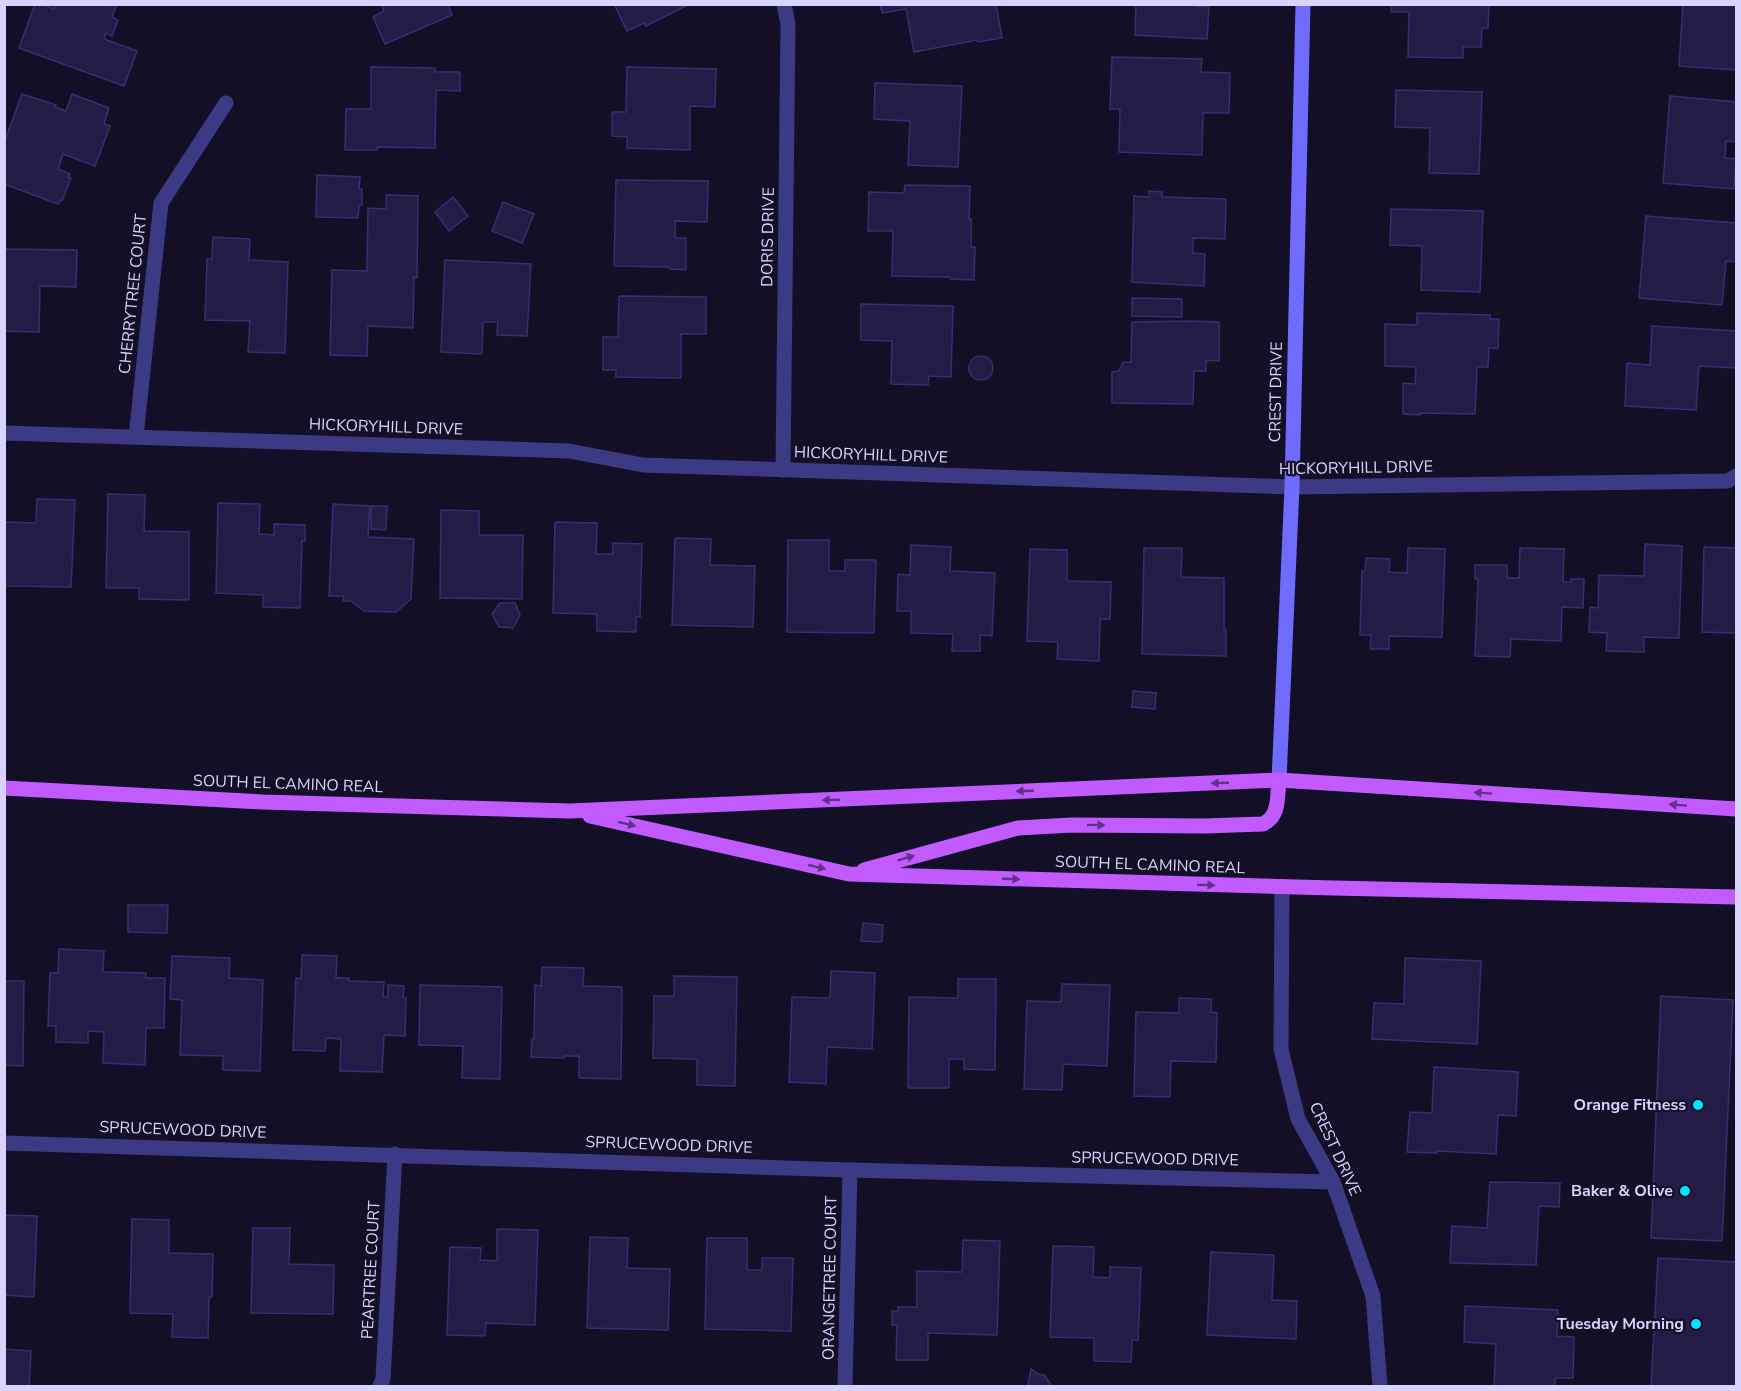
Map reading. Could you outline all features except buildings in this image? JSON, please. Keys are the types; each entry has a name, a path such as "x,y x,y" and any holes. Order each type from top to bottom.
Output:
{"main road":[{"name":"SOUTH EL CAMINO REAL","path":"4,788 263,802 570,811 1279,780 1737,809"},
{"path":"849,874 1018,828 1072,825 1263,824 1271,820 1275,814 1279,780"},
{"name":"SOUTH EL CAMINO REAL","path":"570,811 849,874 1737,897"}],"street":[{"name":"DORIS DRIVE","path":"783,470 788,24 784,4"},
{"name":"CREST DRIVE","path":"1279,780 1292,488 1303,4"},
{"name":"CHERRYTREE COURT","path":"136,436 161,203 226,103"},
{"name":"HICKORYHILL DRIVE","path":"4,433 569,451 643,465 1292,488 1728,481 1737,476"},
{"name":"CREST DRIVE","path":"1282,887 1281,1049 1298,1119 1333,1182 1373,1296 1380,1386"},
{"name":"SPRUCEWOOD DRIVE","path":"4,1143 850,1170 1333,1182"},
{"name":"PEARTREE COURT","path":"381,1386 384,1367 395,1154"},
{"name":"ORANGETREE COURT","path":"845,1386 850,1170"}],"place":[{"name":"Orange Fitness","path":"1698,1105"},
{"name":"Baker & Olive","path":"1685,1191"},
{"name":"Tuesday Morning","path":"1696,1324"}]}
